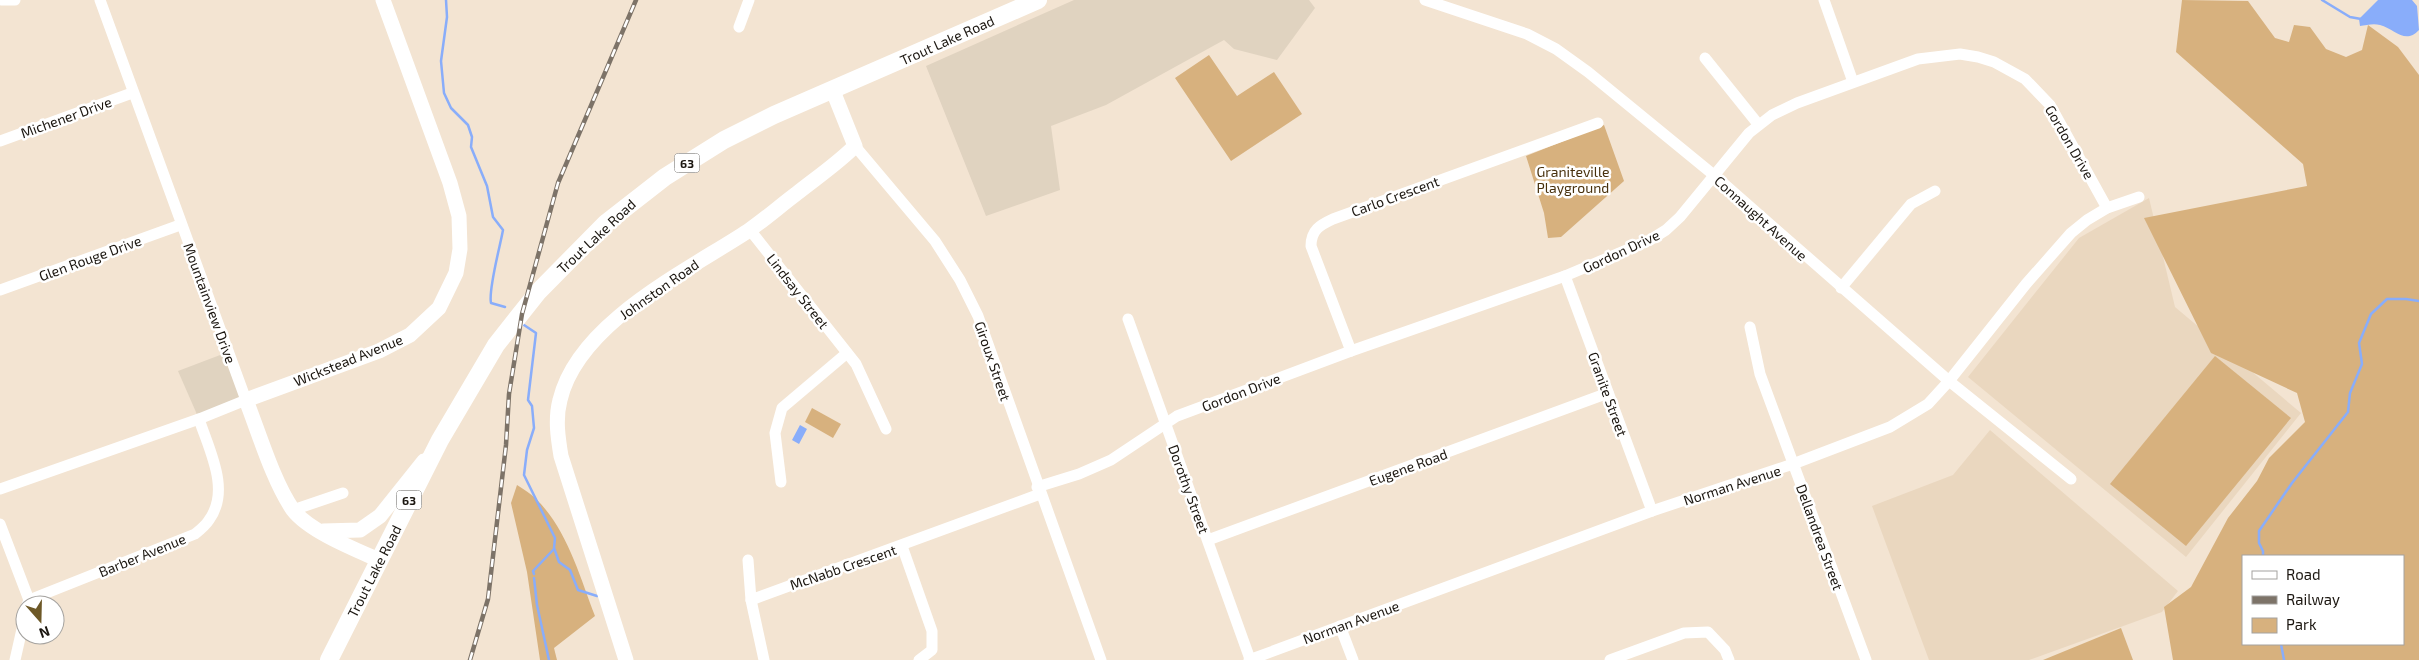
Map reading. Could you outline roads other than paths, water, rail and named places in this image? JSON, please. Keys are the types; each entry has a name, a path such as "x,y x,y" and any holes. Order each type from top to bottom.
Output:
{"main road":[{"name":"Trout Lake Road","path":"329,660 440,440 479,373 517,317 561,266 606,223 665,177 724,140 774,115 833,91 1038,0"}],"street":[{"path":"2,0 15,0"},
{"name":"Mountainview Drive","path":"100,0 180,225 278,482 293,510 319,531 379,560"},
{"name":"Wickstead Avenue","path":"0,490 199,419 379,350 410,335 439,308 456,273 460,249 459,216 450,183 383,0"},
{"path":"739,27 749,0"},
{"name":"Connaught Avenue","path":"1425,0 1527,34 1556,49 1588,72 1715,176 1949,381 2072,479"},
{"path":"1824,0 1854,82"},
{"name":"Gordon Drive","path":"902,546 1111,460 1178,416 1350,351 1565,276 1632,249 1666,230 1680,217 1758,124 1784,108 1918,59 1938,55 1960,54 1978,57 2010,70 2025,79 2050,104 2107,208"},
{"path":"1705,58 1758,124"},
{"name":"Giroux Street","path":"833,91 855,146 935,241 960,280 978,316 1101,660"},
{"name":"Michener Drive","path":"0,141 132,93"},
{"name":"Carlo Crescent","path":"1350,351 1311,246 1311,238 1315,230 1333,219 1598,123"},
{"name":"Johnston Road","path":"626,660 561,456 557,427 560,400 569,375 584,353 621,314 643,297 750,230 855,146"},
{"path":"1841,288 1911,204 1935,191"},
{"name":"Norman Avenue","path":"1249,660 1652,511 1793,464 1890,427 1928,404 1949,381 2026,284 2071,233 2087,220 2107,208 2139,197"},
{"name":"Glen Rouge Drive","path":"0,290 180,225"},
{"name":"Lindsay Street","path":"750,230 856,364 886,429"},
{"name":"Granite Street","path":"1565,276 1652,511"},
{"name":"Dorothy Street","path":"1128,319 1249,660"},
{"name":"Dellandrea Street","path":"1750,327 1760,374 1866,660"},
{"path":"781,482 775,433 782,408 847,353"},
{"name":"Eugene Road","path":"1208,540 1608,394"},
{"name":"Barber Avenue","path":"45,595 195,534 210,520 218,499 218,478 199,419"},
{"path":"319,531 360,530 380,516 440,440"},
{"path":"293,510 343,493"},
{"path":"0,524 25,595"},
{"name":"McNabb Crescent","path":"751,600 902,546 932,631 932,650 919,660"},
{"path":"748,560 751,600 764,660"},
{"path":"1340,626 1353,660"},
{"path":"1610,660 1684,633 1708,632 1725,650 1729,660"},
{"path":"15,660 18,645"}],"water":[{"path":"2378,0 2412,0 2417,6 2419,30 2409,36 2404,36 2378,24 2360,26 2359,19"},
{"path":"800,425 807,429 799,444 792,440"}],"waterway":[{"path":"446,0 447,17 441,61 444,93 451,108 468,125 472,137 471,147 487,186 493,217 503,230 493,279 491,303 505,307"},
{"path":"2322,0 2350,17 2361,19"},
{"path":"2263,555 2259,543 2259,531 2292,483 2348,412 2350,393 2362,364 2359,343 2371,314 2387,299 2419,301"},
{"path":"524,325 536,333 528,400 532,406 534,428 527,450 524,475 555,538 554,548 559,562 570,570 578,590 597,596"},
{"path":"534,574 533,571 554,549"},
{"path":"534,578 537,605 549,660"},
{"path":"2281,645 2284,660"}],"railway":[{"path":"470,660 488,599 506,445 509,394 522,314 558,183 636,0"}],"park label":[{"name":"Graniteville Playground","path":"1573,180"}]}
